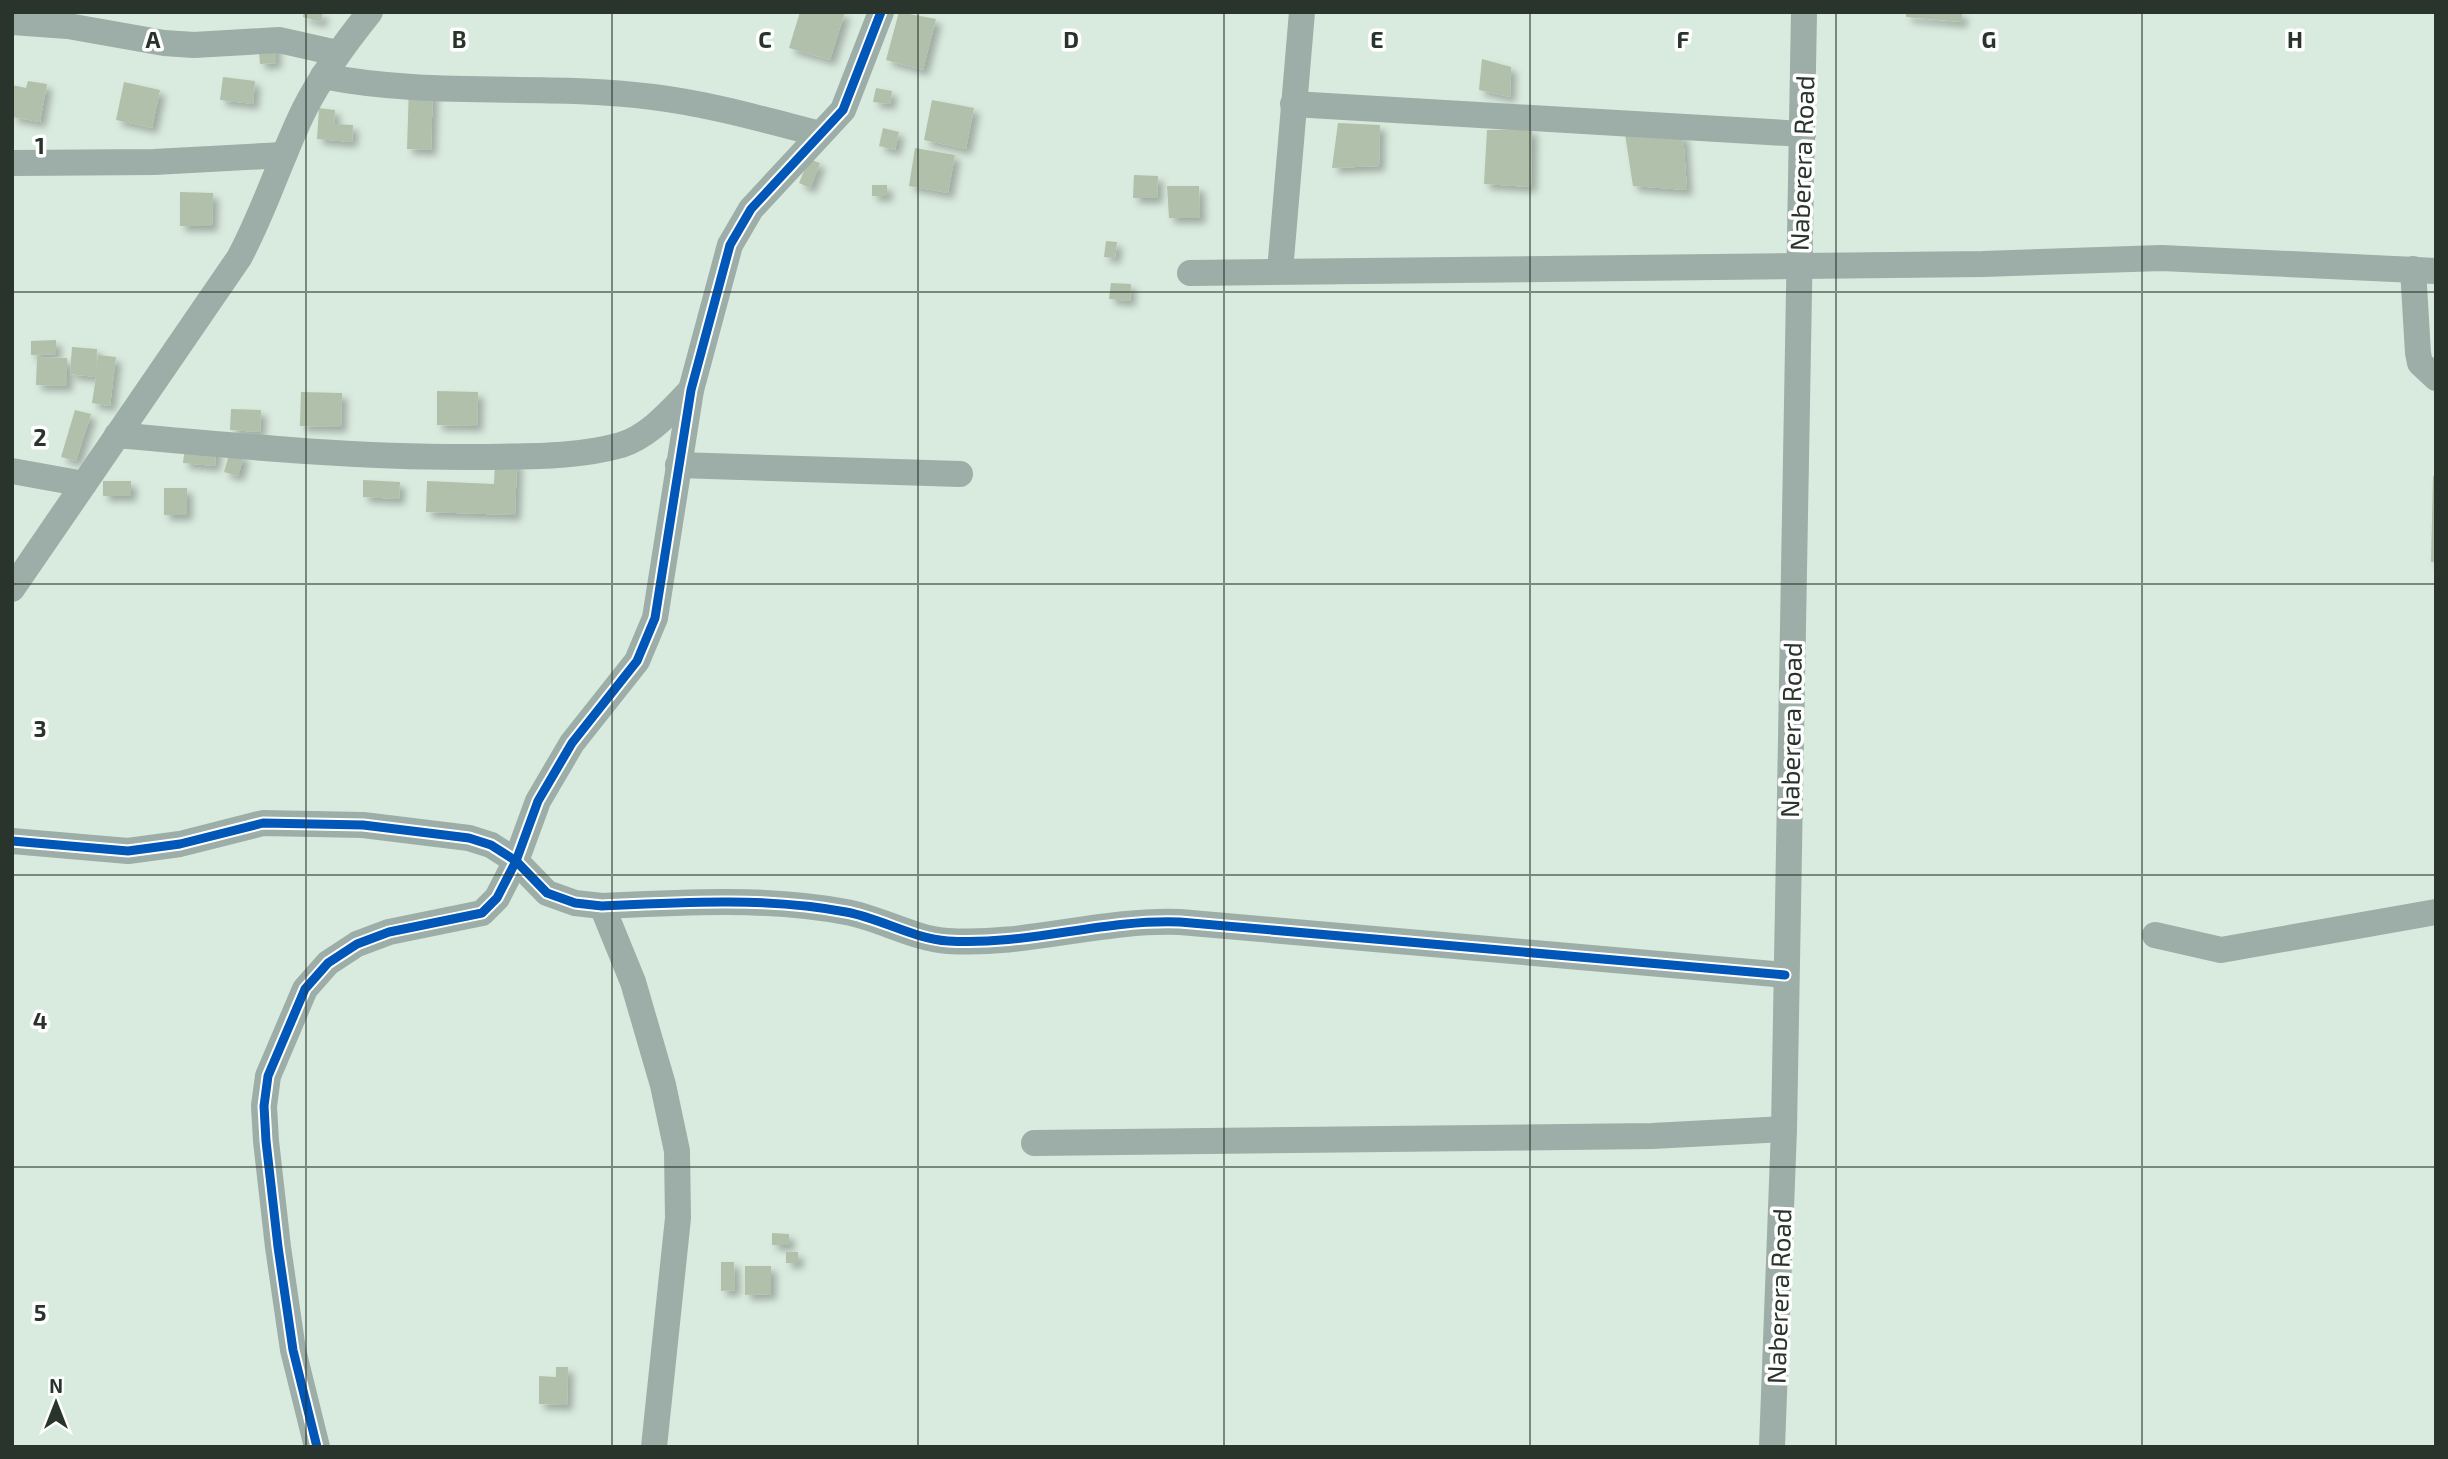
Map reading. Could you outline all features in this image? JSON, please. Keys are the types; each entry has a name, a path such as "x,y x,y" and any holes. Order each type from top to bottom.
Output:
{"street":[{"path":"12,589 239,258 261,218 284,155 323,76 337,53 370,12"},
{"path":"317,1447 293,1350 278,1247 266,1142 268,1076 305,989 328,963 357,944 389,932 482,913 497,898 516,861 544,789 572,743 612,697 642,650 655,618 691,390 730,245 751,209 843,110 881,12"},
{"path":"1280,271 1302,12"},
{"name":"Naberera Road","path":"1772,1447 1784,1129 1797,265 1803,134 1804,12"},
{"path":"12,22 68,26 174,44 279,40 337,53"},
{"path":"323,76 419,89 652,97 726,110 820,134"},
{"path":"1293,104 1803,134"},
{"path":"12,163 142,163 284,155"},
{"path":"1190,273 2162,258 2424,270 2418,353 2420,363 2436,378"},
{"path":"117,435 297,452 406,458 570,455 623,444 656,425 691,390"},
{"path":"678,465 960,474"},
{"path":"12,471 84,484"},
{"path":"12,841 128,850 180,844 263,822 302,822 470,838 491,845 516,861 547,893 575,903 784,904 846,912 943,940 990,943 1039,938 1112,923 1180,922 1785,975"},
{"path":"602,905 634,982 663,1085 677,1151 678,1218 654,1447"},
{"path":"2155,935 2221,950 2436,912"},
{"path":"1034,1143 1652,1136 1784,1129"}],"building":[{"path":"304,12 323,12 321,22 303,17"},
{"path":"800,12 845,12 830,60 789,48"},
{"path":"899,12 936,19 923,70 886,60"},
{"path":"1906,12 1962,12 1962,22 1906,17"},
{"path":"275,37 276,63 260,64 258,38"},
{"path":"1482,59 1511,67 1510,97 1479,90"},
{"path":"223,77 255,81 253,104 220,100"},
{"path":"28,81 47,84 40,122 12,117 12,85 26,88"},
{"path":"124,82 160,90 152,128 116,120"},
{"path":"409,86 433,87 431,150 407,149"},
{"path":"876,88 892,91 890,104 873,102"},
{"path":"932,100 974,108 966,149 924,140"},
{"path":"319,108 335,110 334,124 353,125 352,142 317,139"},
{"path":"1338,123 1380,125 1379,166 1332,168"},
{"path":"883,128 899,132 895,150 879,146"},
{"path":"1532,129 1531,187 1484,184 1487,130"},
{"path":"1625,134 1683,134 1687,190 1633,186"},
{"path":"915,148 955,155 948,193 909,186"},
{"path":"809,159 820,163 810,188 799,183"},
{"path":"1134,175 1158,176 1157,198 1133,198"},
{"path":"872,185 887,185 887,196 872,196"},
{"path":"1167,186 1199,186 1200,218 1169,218"},
{"path":"180,192 213,193 212,226 180,226"},
{"path":"1106,241 1117,242 1115,258 1104,257"},
{"path":"1111,283 1131,284 1130,301 1109,299"},
{"path":"56,340 56,354 31,355 31,341"},
{"path":"72,347 97,349 96,372 98,355 116,357 110,406 92,403 96,377 70,374"},
{"path":"37,357 67,358 67,386 36,385"},
{"path":"437,391 478,392 477,426 437,425"},
{"path":"301,392 342,393 341,427 300,426"},
{"path":"231,409 261,410 260,432 230,430"},
{"path":"75,410 91,414 76,461 61,457"},
{"path":"186,439 217,442 215,466 183,463"},
{"path":"230,451 244,456 238,476 224,472"},
{"path":"495,461 517,462 515,515 426,512 427,481 494,484"},
{"path":"2433,476 2436,476 2436,562 2431,562"},
{"path":"363,480 400,482 399,499 363,497"},
{"path":"103,481 131,481 131,496 103,496"},
{"path":"164,488 187,488 187,515 164,515"},
{"path":"772,1233 789,1234 789,1245 772,1245"},
{"path":"786,1252 798,1252 798,1263 786,1263"},
{"path":"721,1262 734,1262 735,1290 721,1291"},
{"path":"745,1266 771,1266 771,1294 745,1295"},
{"path":"556,1367 568,1367 567,1405 539,1404 539,1376 556,1377"}],"cycle path":[{"path":"317,1447 293,1350 278,1247 266,1141 264,1106 268,1076 305,989 328,963 357,944 389,932 482,913 497,898 516,861 538,801 572,743 637,661 655,618 691,390 730,245 751,209 843,110 881,12"},
{"path":"12,841 128,851 180,844 263,823 363,825 469,838 491,845 516,861 547,893 575,903 602,906 755,902 816,907 859,915 922,936 948,941 1006,940 1122,924 1180,922 1785,975"}]}
